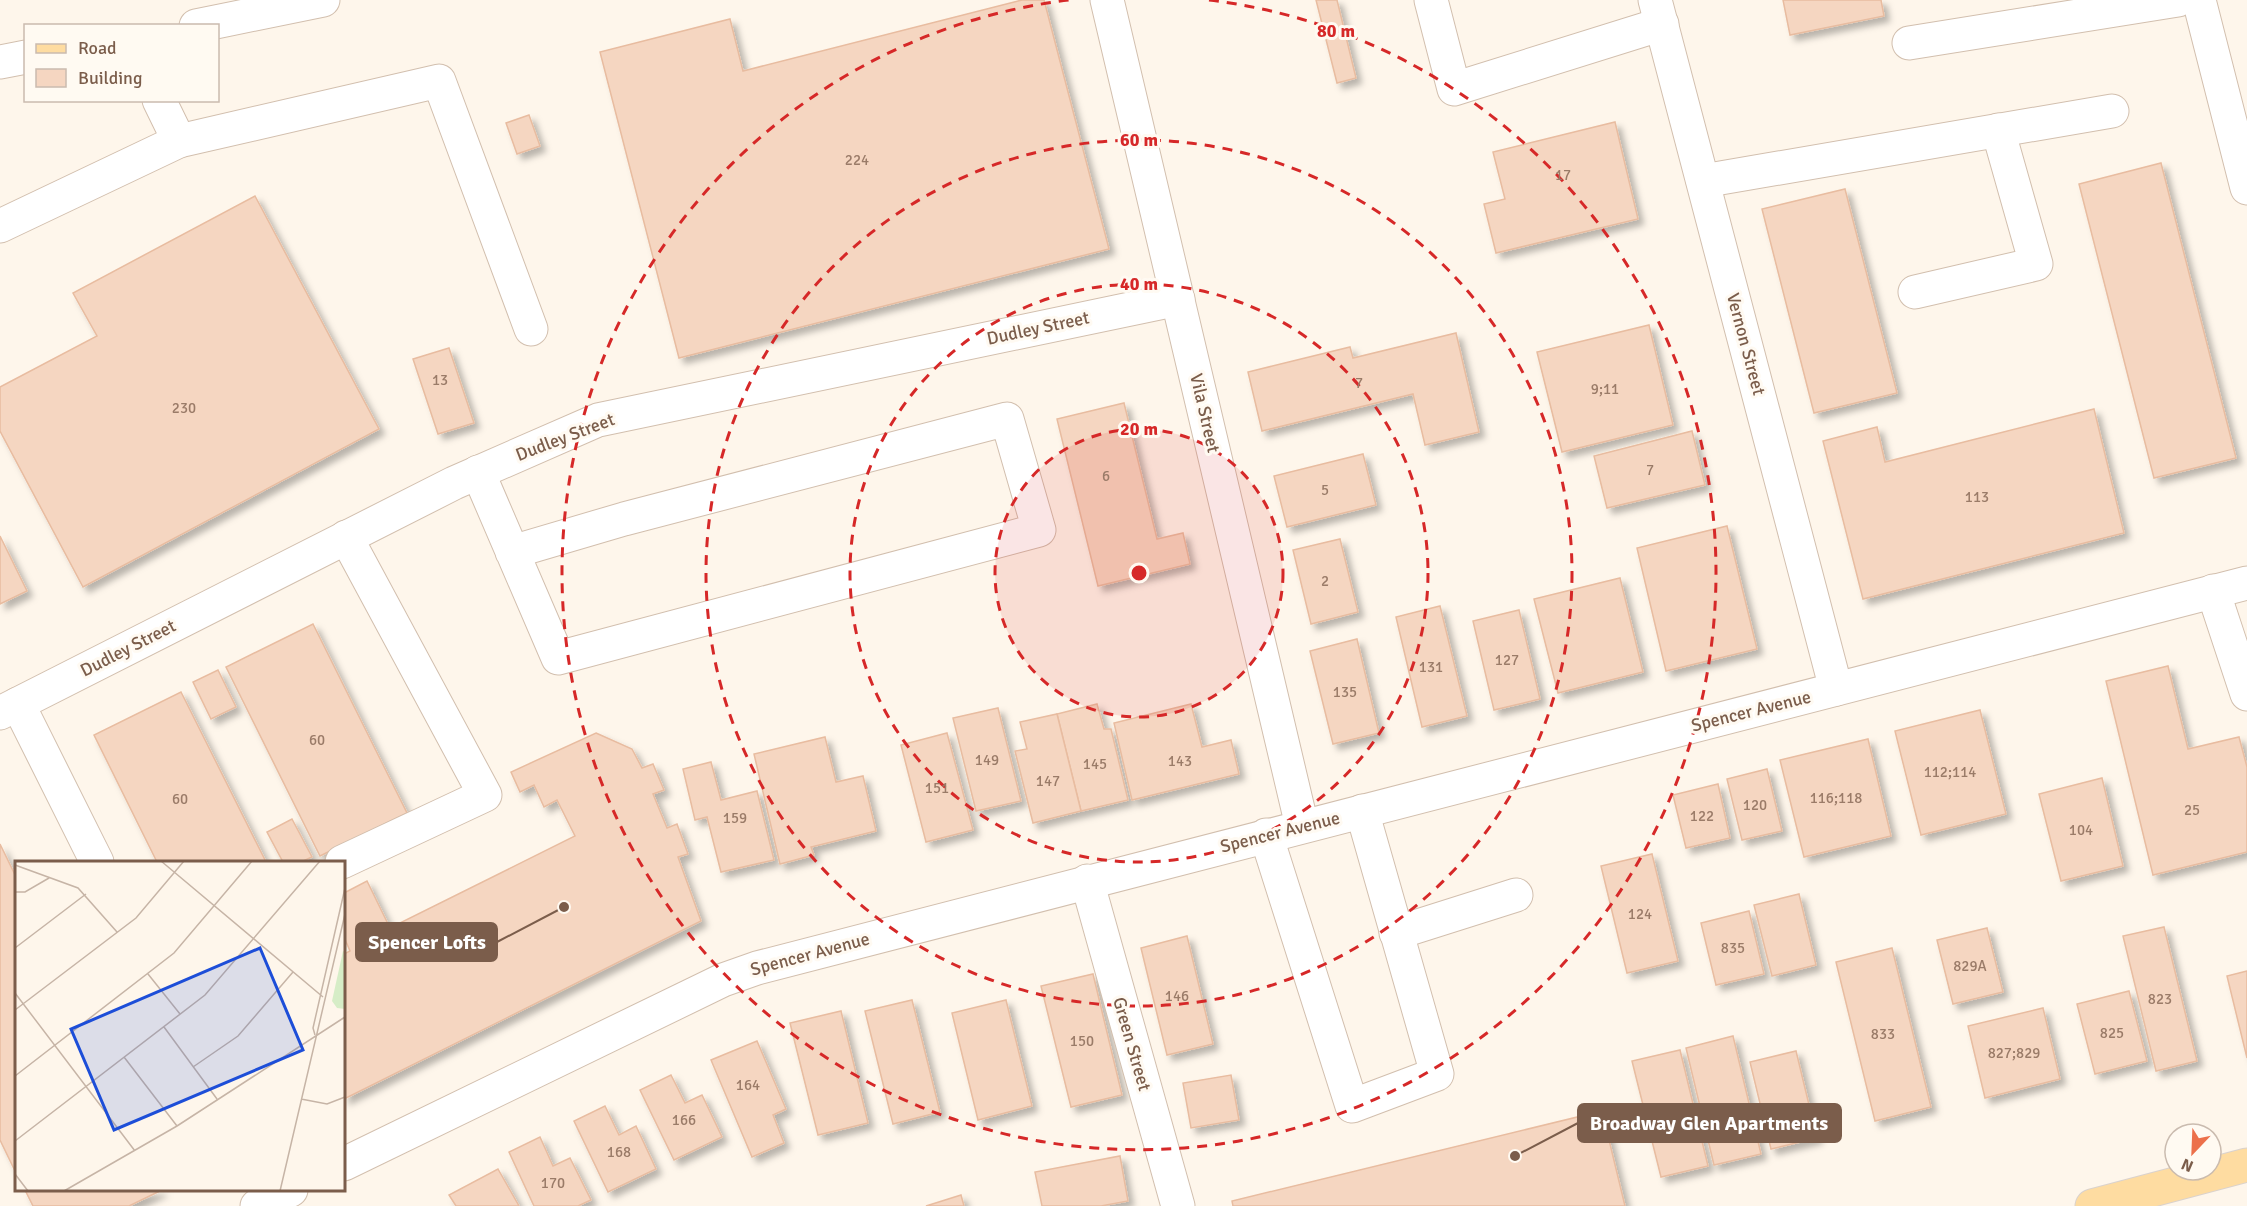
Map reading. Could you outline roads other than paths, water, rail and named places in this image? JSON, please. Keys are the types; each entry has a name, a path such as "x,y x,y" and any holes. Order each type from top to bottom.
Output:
{"main road":[{"path":"2092,1206 2247,1165"}],"street":[{"path":"206,24 323,0"},
{"name":"Vila Street","path":"1107,0 1302,826"},
{"path":"1431,0 1454,89 1658,12"},
{"path":"1909,44 2178,0"},
{"path":"2199,0 2247,188"},
{"name":"Vernon Street","path":"1658,12 1836,689"},
{"path":"0,62 24,57"},
{"path":"0,226 179,141 439,81 531,328"},
{"path":"160,102 179,141"},
{"path":"1703,181 2112,111"},
{"path":"1915,292 2036,264 1998,130"},
{"name":"Dudley Street","path":"9,708 478,472 598,420 1178,299"},
{"path":"478,472 512,552 558,658 1039,530 1007,419 624,519 512,552"},
{"path":"344,861 485,795 346,537"},
{"name":"Spencer Avenue","path":"345,1164 723,980 790,958 2247,583"},
{"path":"2213,591 2247,694"},
{"path":"9,708 96,861"},
{"path":"1266,835 1352,1106 1437,1074 1362,811"},
{"name":"Green Street","path":"1087,881 1178,1206"},
{"path":"1396,933 1516,895"},
{"path":"256,1206 289,1191"}],"place":[{"name":"Spencer Lofts","path":"564,907"},
{"name":"Broadway Glen Apartments","path":"1515,1156"}]}
